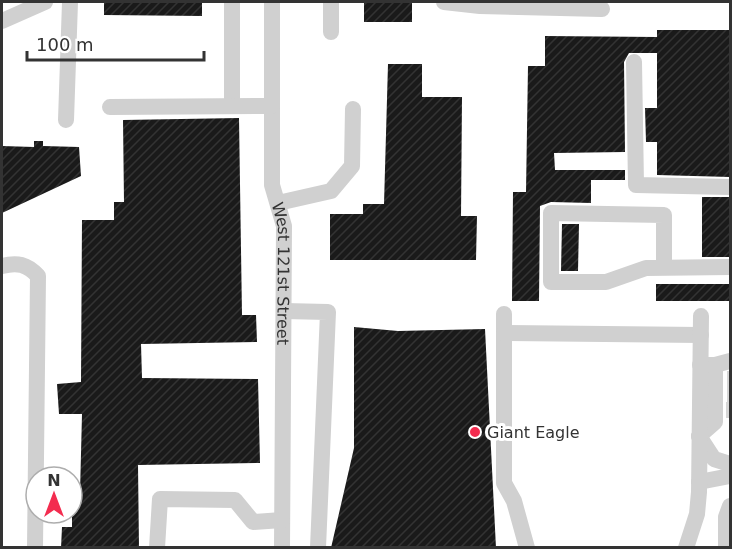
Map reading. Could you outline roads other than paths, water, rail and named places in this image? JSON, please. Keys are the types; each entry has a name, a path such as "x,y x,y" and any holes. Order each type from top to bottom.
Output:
{"street":[{"path":"2,21 45,2"},
{"path":"66,120 70,2"},
{"path":"232,2 232,106"},
{"name":"West 121st Street","path":"272,2 272,185 284,226 282,548"},
{"path":"331,2 331,32"},
{"path":"444,2 462,5 602,9"},
{"path":"634,63 636,185 730,187"},
{"path":"110,107 272,106"},
{"path":"278,203 331,191 352,166 353,109"},
{"path":"664,267 664,215 551,213 551,282 606,282 646,268 730,267"},
{"path":"2,266 21,264 30,267 38,276 35,548"},
{"path":"284,311 328,312 318,548"},
{"path":"504,314 504,483 514,501 527,548"},
{"path":"686,548 697,514 699,436 720,391 700,335 701,316"},
{"path":"504,333 700,335"},
{"path":"699,436 720,391"},
{"path":"699,436 714,459 730,464"},
{"path":"699,482 730,476"},
{"path":"157,548 160,499 236,500 253,522 282,520"},
{"path":"726,548 726,517 730,506"}],"place":[{"name":"Giant Eagle","path":"475,432"}]}
